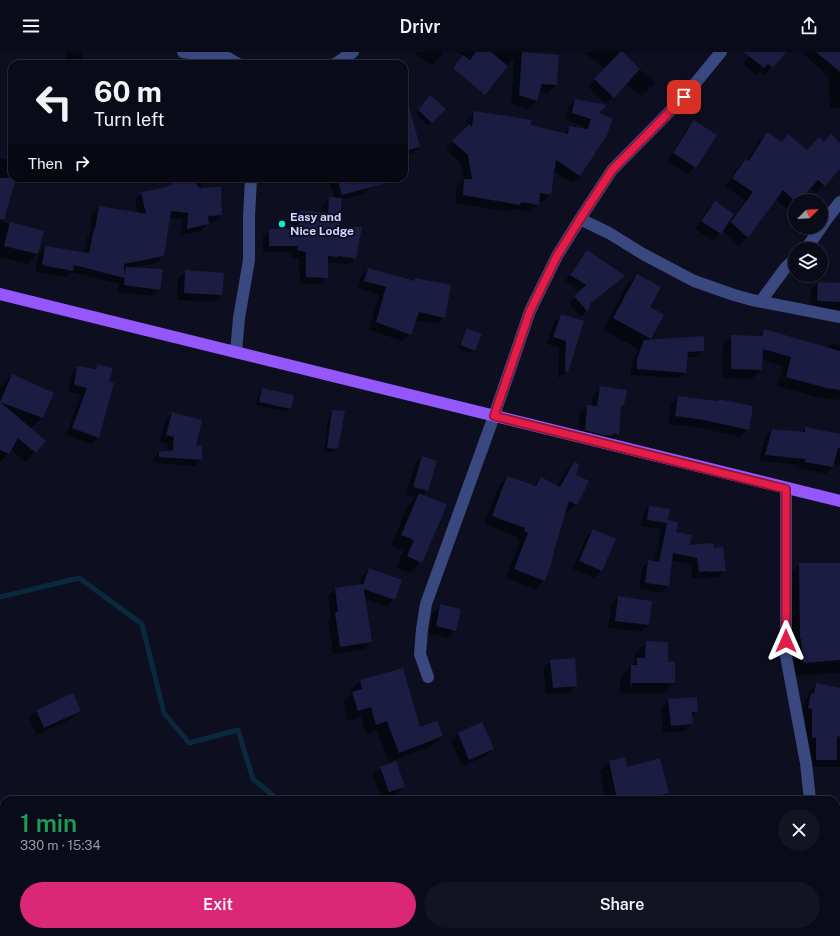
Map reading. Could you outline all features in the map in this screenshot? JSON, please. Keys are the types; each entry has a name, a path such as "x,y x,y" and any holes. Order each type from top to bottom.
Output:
{"main road":[{"path":"0,294 786,489 840,501"}],"street":[{"path":"183,52 228,58 231,60"},
{"path":"341,60 352,52"},
{"path":"428,678 420,654 426,604 530,311 557,256 612,170 684,97 722,52"},
{"path":"236,352 239,318 248,260 251,182"},
{"path":"811,242 840,202"},
{"path":"580,219 609,233 643,254 694,281 752,300 840,317"},
{"path":"761,301 788,265"},
{"path":"786,489 786,656 806,763 810,796"}],"building":[{"path":"476,52 491,52 508,66 485,95 453,68 463,55 470,60"},
{"path":"522,52 559,55 557,85 542,84 537,101 519,95"},
{"path":"620,52 623,52 640,69 614,98 594,79"},
{"path":"744,52 786,52 773,68 768,64 764,68"},
{"path":"816,52 840,52 840,72"},
{"path":"430,95 446,109 432,123 418,110"},
{"path":"575,99 607,105 599,113 613,119 606,137 580,176 556,160 551,195 540,193 539,205 521,202 520,205 463,195 464,179 472,179 468,155 452,141 469,124 472,127 474,111 532,120 530,125 568,134 569,126 588,129 591,119 572,113"},
{"path":"408,102 420,147 408,150"},
{"path":"694,120 717,135 696,168 673,153"},
{"path":"767,132 782,142 788,134 807,150 819,137 824,142 831,134 840,143 840,169 825,186 818,180 805,194 788,195 783,190 748,238 731,222 753,192 732,178 746,159 749,161"},
{"path":"0,178 8,178 8,182 15,182 4,220 0,219"},
{"path":"175,182 195,182 199,188 221,187 222,215 208,216 209,224 187,229 188,213 171,211 164,256 124,264 125,277 126,267 163,269 160,290 124,285 125,278 74,265 73,271 42,265 45,246 89,253 99,206 146,214 141,192 164,188"},
{"path":"338,182 390,182 342,195"},
{"path":"329,197 342,198 339,227 362,227 356,259 328,256 328,278 306,277 306,252 297,250 298,246 269,246 269,229 298,229 300,210 328,213"},
{"path":"715,201 734,214 721,234 701,221"},
{"path":"10,222 44,231 38,254 4,246"},
{"path":"587,250 625,276 590,304 588,312 574,296 586,285 570,275"},
{"path":"368,268 415,281 415,278 451,285 445,318 419,312 411,335 376,322 386,287 364,281"},
{"path":"185,270 224,273 222,295 184,293"},
{"path":"637,274 661,287 650,307 664,315 651,339 613,318"},
{"path":"818,282 840,283 840,302 817,301"},
{"path":"561,314 584,321 568,372 565,371 566,341 553,337"},
{"path":"467,328 482,334 475,351 460,345"},
{"path":"764,329 840,351 840,390 826,388 786,377 791,357 763,349 762,370 731,369 731,335 762,336"},
{"path":"704,336 704,351 688,352 686,373 637,369 637,359 644,340"},
{"path":"97,364 113,368 109,382 114,383 99,438 72,428 87,388 74,385 77,366 96,369"},
{"path":"12,374 54,393 43,418 0,402"},
{"path":"600,386 627,390 624,405 621,405 619,435 614,433 612,436 603,435 585,430 587,405 597,406"},
{"path":"262,388 294,395 291,409 259,402"},
{"path":"678,396 718,401 718,399 753,406 749,430 704,420 675,416"},
{"path":"0,402 46,441 36,453 18,438 9,454 0,450"},
{"path":"332,410 345,411 338,449 327,448"},
{"path":"172,412 202,420 196,446 202,445 202,460 159,457 159,452 173,450 174,437 166,435"},
{"path":"805,427 840,434 840,448 838,448 833,467 805,462 805,459 765,455 772,429 805,432"},
{"path":"422,456 437,461 428,491 413,487"},
{"path":"574,462 579,464 576,475 589,481 577,505 569,501 545,581 514,569 528,533 524,531 525,528 492,516 507,476 536,486 541,477 560,487"},
{"path":"419,493 447,505 422,563 407,556 414,540 401,535"},
{"path":"649,506 670,509 668,520 678,522 676,532 692,535 690,545 713,543 714,548 723,547 726,571 699,572 697,558 673,553 669,586 645,583 648,560 659,562 667,523 647,520"},
{"path":"593,529 616,539 602,571 579,561"},
{"path":"799,563 840,563 840,660 803,663 800,639"},
{"path":"369,568 402,580 395,600 364,589 372,642 340,647 335,612 338,612 335,588 363,585"},
{"path":"618,596 652,601 649,625 615,621"},
{"path":"440,604 461,609 456,631 436,626"},
{"path":"646,641 668,642 668,662 675,662 675,683 631,683 631,665 637,665 637,658 645,658"},
{"path":"575,658 577,686 553,688 550,660"},
{"path":"403,668 420,727 437,721 443,736 399,753 387,721 376,725 371,707 358,711 352,692 362,689 360,680"},
{"path":"816,683 840,688 840,737 837,736 837,760 816,760 816,738 812,738 812,709 808,708 811,693 814,694"},
{"path":"73,693 81,711 44,728 36,710"},
{"path":"697,697 698,712 692,712 693,724 671,726 668,699"},
{"path":"482,722 494,749 469,760 458,733"},
{"path":"625,757 627,767 660,758 669,793 662,796 616,796 609,761"},
{"path":"396,761 405,787 389,792 380,767"}],"waterway":[{"path":"0,597 79,578 142,624 164,713 189,743 238,730 253,779 273,796"}],"place":[{"name":"Easy and Nice Lodge","path":"282,224"}],"route":[{"path":"684,97 612,170 557,256 530,311 494,416 786,489 786,641"}]}
